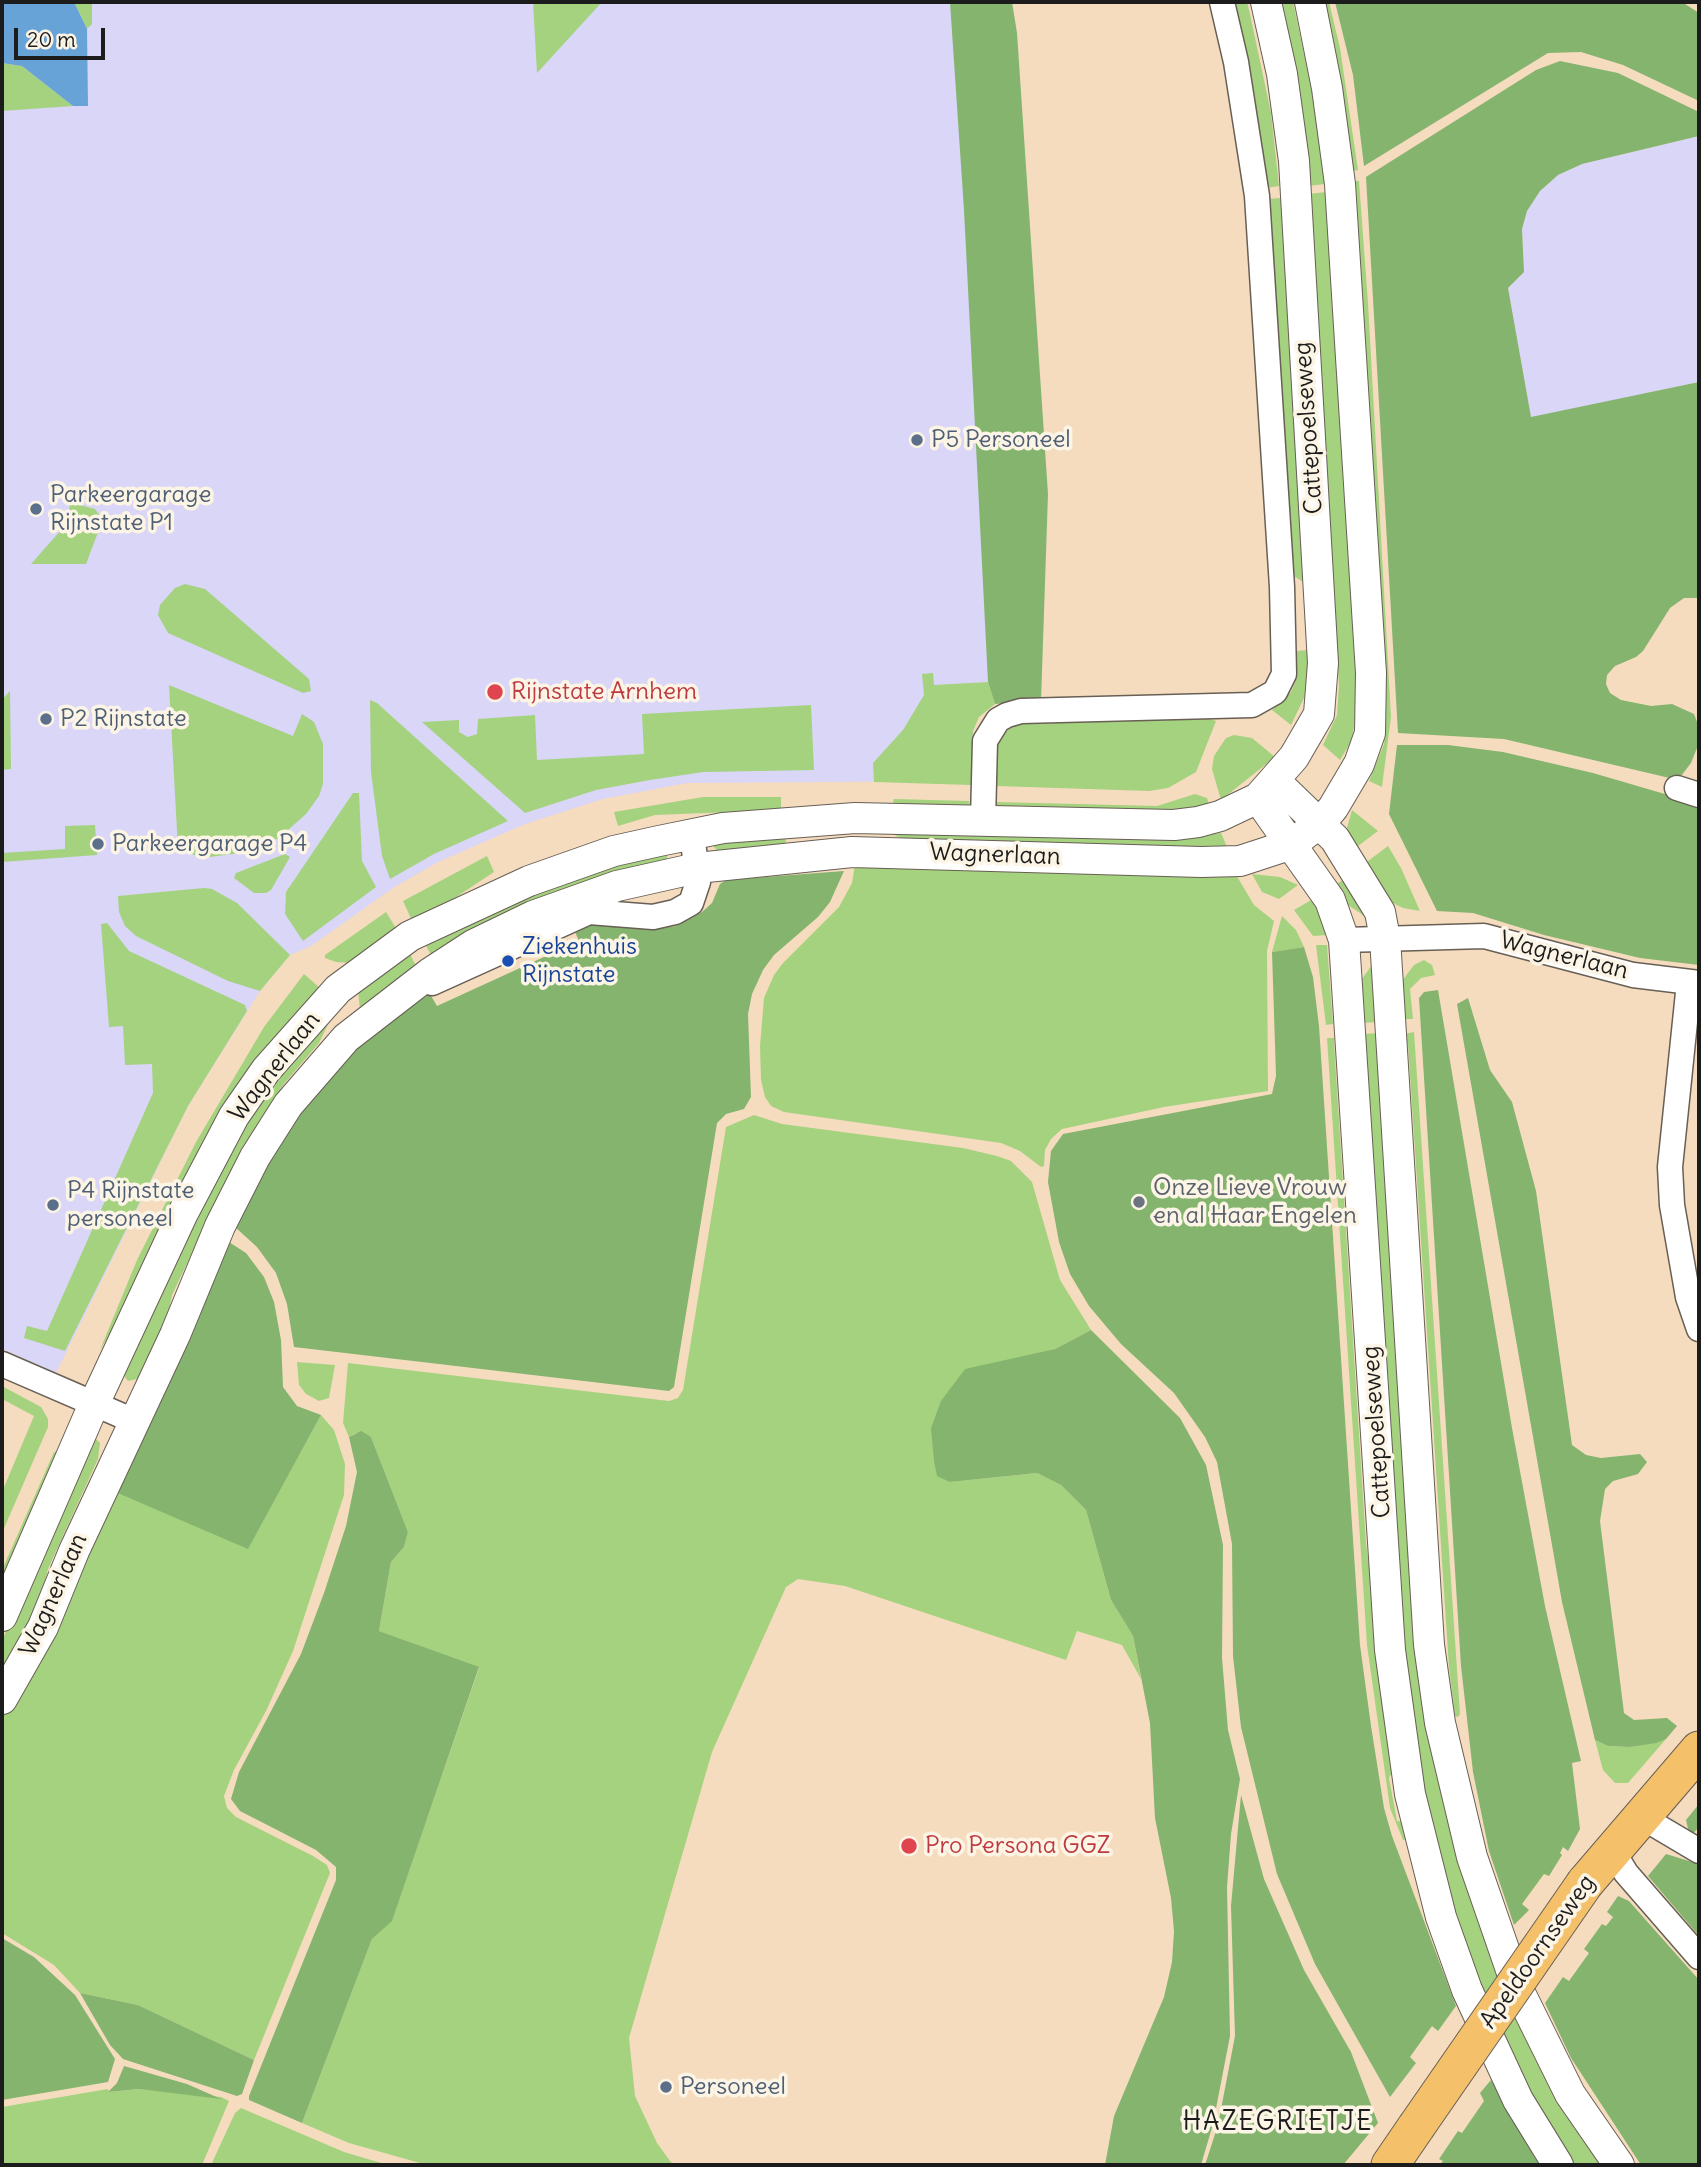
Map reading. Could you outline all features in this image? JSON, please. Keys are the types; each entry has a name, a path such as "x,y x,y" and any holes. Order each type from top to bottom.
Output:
{"main road":[{"name":"Apeldoornseweg","path":"1390,2165 1585,1883 1640,1816 1693,1763"}],"street":[{"name":"Cattepoelseweg","path":"1222,2 1241,87 1256,196 1286,661 1281,685 1268,698 1252,705 1238,706"},
{"name":"Cattepoelseweg","path":"1266,2 1292,132 1321,605 1323,685 1319,714 1311,731 1267,790"},
{"name":"Cattepoelseweg","path":"1292,844 1321,822 1343,793 1359,764 1370,733 1372,704 1340,184 1327,88 1310,2"},
{"path":"1282,587 1321,605"},
{"name":"Wagnerlaan","path":"983,821 985,741 998,720 1007,715 1021,711 1238,706"},
{"name":"Cattepoelseweg","path":"1267,790 1321,822 1352,864 1380,912 1385,938 1402,1254 1431,1668 1440,1723 1469,1845 1517,1987 1570,2094 1619,2165"},
{"name":"Cattepoelseweg","path":"1267,790 1292,844 1330,900 1344,940 1390,1650 1410,1794 1441,1917 1481,2022 1518,2100 1558,2165"},
{"name":"Wagnerlaan","path":"2,1616 94,1404 183,1213 234,1116 266,1070 338,989 411,936 488,898 614,852 692,834 804,820 1174,825 1220,816 1267,790"},
{"name":"Wagnerlaan","path":"589,912 653,917 675,912 691,903 696,893 692,834"},
{"name":"Wagnerlaan","path":"2,1699 43,1627 58,1587 175,1335 220,1226 288,1105 345,1038 473,945 533,916 617,886 696,868 852,852 1240,861 1292,844"},
{"name":"Wagnerlaan","path":"402,994 454,974 522,940 589,912 617,886"},
{"name":"Wagnerlaan","path":"1344,940 1484,936 1633,975 1694,983"},
{"path":"1694,983 1670,1167 1672,1205 1688,1297 1699,1329"},
{"path":"2,1364 134,1421"},
{"path":"1640,1816 1699,1851"},
{"path":"1612,1850 1626,1873 1699,1957"},
{"path":"1481,2022 1517,1987"}],"shaded area":[{"name":"Rijnstate Arnhem","path":"2,2 964,2 989,701 977,713 966,781 687,783 603,799 525,824 438,862 393,888 311,946 290,955 260,991 188,1106 56,1373 2,1349"},
{"path":"1699,136 1699,382 1531,418 1508,288 1524,272 1522,229 1527,211 1540,191 1558,175 1582,164"}],"green space":[{"path":"74,2 92,2 92,24 87,29"},
{"path":"533,2 602,2 537,73"},
{"path":"950,2 1012,2 1017,33 1048,494 1041,701 995,704 988,682 964,210"},
{"path":"1233,2 1247,2 1250,14 1271,113 1279,186 1266,188 1258,118"},
{"path":"1276,2 1293,2 1318,119 1325,184 1308,186"},
{"path":"1323,2 1329,2 1340,48 1358,170 1352,171"},
{"path":"1335,2 1682,2 1699,13 1699,101 1623,65 1581,52 1548,53 1364,166 1353,75"},
{"path":"1560,61 1618,73 1699,112 1699,136 1582,164 1558,175 1540,191 1527,211 1522,229 1524,272 1508,288 1531,417 1699,382 1699,598 1684,598 1670,608 1643,651 1615,666 1607,675 1606,684 1610,693 1621,700 1651,706 1672,704 1694,714 1699,727 1699,743 1691,763 1678,780 1504,739 1398,733 1366,177 1536,70"},
{"path":"2,63 22,66 73,106 2,111"},
{"path":"1353,181 1359,181 1368,303 1391,717 1382,787 1369,781 1384,744 1385,719"},
{"path":"1326,192 1358,696 1352,740 1340,760 1323,745 1337,715 1339,685 1308,194"},
{"path":"1281,198 1305,580 1303,582 1291,574 1267,199"},
{"path":"69,498 76,504 95,509 100,516 100,527 86,564 31,564 70,520"},
{"path":"185,584 205,589 309,679 311,691 303,693 168,633 158,615 160,605 175,588"},
{"path":"1308,650 1308,679 1304,698 1291,725 1272,710 1291,692 1296,680 1297,651"},
{"path":"933,673 934,685 988,682 995,704 979,717 973,731 971,785 874,782 873,763 903,730 924,695 922,674"},
{"path":"169,685 293,736 302,714 314,722 323,744 323,784 319,796 306,814 279,838 240,853 202,858 178,849"},
{"path":"10,691 11,769 2,770 2,700"},
{"path":"370,700 377,703 508,821 434,854 390,879 382,856 371,772"},
{"path":"811,705 814,770 703,772 596,790 525,813 422,722 459,720 459,732 468,737 477,734 478,719 535,715 537,760 644,754 642,714"},
{"path":"1216,721 1196,772 1168,788 1149,791 996,786 995,747 1010,727 1022,724"},
{"path":"1234,735 1252,738 1275,757 1221,800 1212,769 1214,756 1226,738"},
{"path":"1397,745 1448,745 1503,752 1593,773 1699,804 1699,965 1640,958 1544,935 1473,913 1437,911 1389,814"},
{"path":"353,793 359,793 362,861 376,887 303,941 285,914 286,892"},
{"path":"1195,794 1207,798 1209,804 1177,813 994,811 996,802 1157,806"},
{"path":"703,797 781,797 781,810 655,815 618,826 614,812"},
{"path":"894,799 969,801 971,810 897,805 893,802"},
{"path":"1352,810 1378,831 1354,849 1347,828"},
{"path":"95,825 97,855 2,862 2,853 65,849 65,826"},
{"path":"785,831 786,846 720,853 714,847 714,844"},
{"path":"888,832 1196,836 1221,833 1228,849 903,839"},
{"path":"1388,846 1420,911 1403,908 1387,900 1364,864"},
{"path":"667,852 667,861 432,957 424,942 537,887"},
{"path":"285,854 290,857 271,890 266,893 254,893 234,878 236,873"},
{"path":"487,856 494,872 414,925 403,901"},
{"path":"855,865 1235,873 1254,905 1274,921 1267,951 1268,1091 1164,1107 1062,1129 1051,1139 1045,1150 1044,1166 1041,1167 1020,1151 1001,1143 784,1112 771,1106 765,1097 761,1080 760,1046 764,998 774,975 783,963 839,907 852,883"},
{"path":"844,871 830,902 818,917 774,955 763,970 752,994 748,1014 751,1097 744,1109 726,1114 717,1123 674,1387 669,1391 294,1347 287,1304 276,1273 257,1247 235,1227 278,1146 302,1110 331,1073 384,1022 430,994 437,1006 579,941 572,925 607,920 649,930 676,926 702,912 712,903 720,884 726,880"},
{"path":"1252,874 1280,877 1298,885 1279,899 1262,892"},
{"path":"1347,877 1366,917 1348,905 1334,886"},
{"path":"212,889 237,903 290,955 260,991 228,981 136,936 125,926 119,912 118,896"},
{"path":"1313,899 1318,904 1327,935 1313,936 1294,910"},
{"path":"386,912 399,933 351,963 325,958 325,955"},
{"path":"1282,916 1296,930 1304,947 1272,952"},
{"path":"107,923 129,951 245,1005 247,1011 188,1106 65,1351 24,1338 27,1326 47,1331 153,1093 152,1064 125,1065 123,1026 109,1027 101,924"},
{"path":"1316,945 1327,945 1333,1024 1326,1025"},
{"path":"1304,947 1313,977 1319,1026 1360,1645 1371,1726 1384,1808 1392,1836 1456,2006 1438,2031 1432,2026 1410,2057 1416,2063 1390,2097 1315,1964 1277,1874 1241,1727 1233,1656 1232,1544 1217,1462 1205,1437 1174,1393 1121,1344 1089,1306 1070,1274 1059,1242 1048,1182 1051,1151 1063,1134 1272,1094 1276,1076 1272,952"},
{"path":"408,950 416,966 360,1011 358,989"},
{"path":"1424,960 1432,965 1435,975 1421,978 1410,989 1413,1019 1397,1019 1399,985 1414,965"},
{"path":"1372,965 1379,1022 1360,1023 1361,980"},
{"path":"304,974 320,988 100,1350 137,1260 196,1142 264,1027"},
{"path":"1438,990 1545,1606 1581,1761 1572,1763 1580,1829 1568,1851 1563,1847 1560,1853 1562,1855 1549,1876 1544,1874 1522,1904 1529,1910 1514,1925 1489,1851 1473,1772 1461,1666 1419,998 1424,992"},
{"path":"1468,998 1490,1070 1512,1102 1536,1191 1572,1445 1586,1455 1601,1458 1640,1454 1647,1462 1638,1474 1613,1481 1605,1489 1600,1521 1624,1713 1634,1720 1667,1718 1677,1726 1666,1739 1656,1743 1630,1747 1608,1746 1595,1740 1562,1602 1457,1004"},
{"path":"331,1018 319,1043 284,1084 239,1154 172,1295 166,1326 141,1378 128,1381 122,1373 249,1110"},
{"path":"1414,1032 1460,1714 1458,1717 1455,1716 1449,1667 1408,1044 1399,1035"},
{"path":"1380,1033 1411,1519 1505,1982 1482,2003 1453,1921 1409,1722 1361,1034"},
{"path":"1327,1038 1334,1038 1366,1543 1395,1766 1389,1778 1397,1821 1408,1822 1412,1839 1403,1840 1390,1808 1367,1645"},
{"path":"754,1115 782,1124 963,1148 997,1156 1011,1161 1032,1182 1060,1280 1091,1330 1055,1349 999,1364 950,1482 1037,1473 1061,1485 1086,1510 1111,1600 1133,1636 1141,1679 1122,1645 1077,1631 1066,1660 845,1586 798,1579 786,1587 712,1752 629,2038 635,2096 657,2143 673,2165 427,2165 349,2143 302,2123 372,1939 392,1920 479,1668 379,1631 391,1562 404,1547 408,1532 371,1437 356,1433 349,1437 343,1423 348,1363 669,1401 678,1398 683,1390 726,1127"},
{"path":"229,1242 246,1253 264,1277 274,1302 281,1340 283,1387 297,1406 321,1415 248,1549 115,1492"},
{"path":"1091,1330 1180,1418 1206,1465 1223,1545 1222,1658 1228,1730 1240,1779 1231,1834 1227,1887 1230,2036 1213,2124 1201,2165 1105,2165 1114,2116 1164,1997 1172,1962 1174,1931 1171,1898 1155,1818 1150,1723 1133,1636 1111,1600 1086,1510 1061,1485 1037,1473 950,1482 937,1476 934,1461 931,1428 941,1401 965,1369 1055,1349"},
{"path":"297,1362 335,1365 329,1398 319,1401 306,1394 299,1385"},
{"path":"2,1386 41,1407 48,1419 48,1427 2,1533 2,1492 34,1416 2,1399"},
{"path":"321,1415 334,1430 345,1464 344,1495 293,1651 267,1709 234,1770 224,1796 227,1808 236,1817 313,1856 327,1865 330,1873 254,2060 138,2005 80,1993 54,1965 2,1933 2,1718 24,1683 115,1492 248,1548"},
{"path":"361,1431 371,1437 408,1532 404,1547 391,1562 379,1631 479,1667 392,1921 372,1939 302,2123 249,2100 249,2096 336,1880 336,1867 316,1850 240,1811 231,1799 239,1772 301,1654 324,1593 346,1526 357,1472 349,1437"},
{"path":"95,1438 100,1443 98,1459 48,1569 40,1603 2,1680 2,1640"},
{"path":"58,1451 2,1591 2,1570 54,1452"},
{"path":"1666,1739 1628,1783 1615,1783 1603,1770 1595,1740 1608,1746 1630,1747"},
{"path":"1241,1795 1264,1879 1304,1970 1351,2052 1378,2123 1343,2165 1205,2165 1218,2125 1235,2036 1231,1906"},
{"path":"1699,1804 1699,1827 1690,1837 1686,1820"},
{"path":"1666,1854 1699,1864 1699,1936 1648,1876"},
{"path":"1618,1896 1629,1901 1699,1980 1699,2165 1641,2165 1571,2058 1545,2003 1563,1977 1569,1981 1589,1953 1584,1949 1602,1924 1606,1926 1613,1917 1607,1912"},
{"path":"2,1938 34,1957 75,1995 115,2059 108,2082 2,2100"},
{"path":"80,1993 138,2005 254,2060 242,2094 237,2096 123,2059 110,2045"},
{"path":"1517,2010 1606,2165 1574,2165 1526,2088 1498,2027"},
{"path":"124,2066 187,2084 221,2099 139,2089 108,2092 117,2083"},
{"path":"1491,2080 1540,2165 1440,2165 1443,2161 1439,2159 1458,2131 1462,2133 1484,2101 1480,2093"},
{"path":"108,2089 109,2092 139,2089 221,2097 229,2101 202,2165 2,2165 2,2107"},
{"path":"241,2108 344,2152 388,2165 211,2165 235,2113"}],"water":[{"path":"2,2 74,2 87,29 88,106 73,106 22,66 2,63"}],"place":[{"name":"P5 Personeel","path":"917,440"},
{"name":"Parkeergarage Rijnstate P1","path":"36,509"},
{"name":"Rijnstate Arnhem","path":"495,692"},
{"name":"P2 Rijnstate","path":"46,719"},
{"name":"Parkeergarage P4","path":"98,844"},
{"name":"Ziekenhuis Rijnstate","path":"508,961"},
{"name":"Onze Lieve Vrouw en al Haar Engelen","path":"1139,1202"},
{"name":"P4 Rijnstate personeel","path":"53,1205"},
{"name":"Pro Persona GGZ","path":"909,1846"},
{"name":"Personeel","path":"666,2087"}],"district":[{"name":"HAZEGRIETJE","path":"1278,2123"}]}
